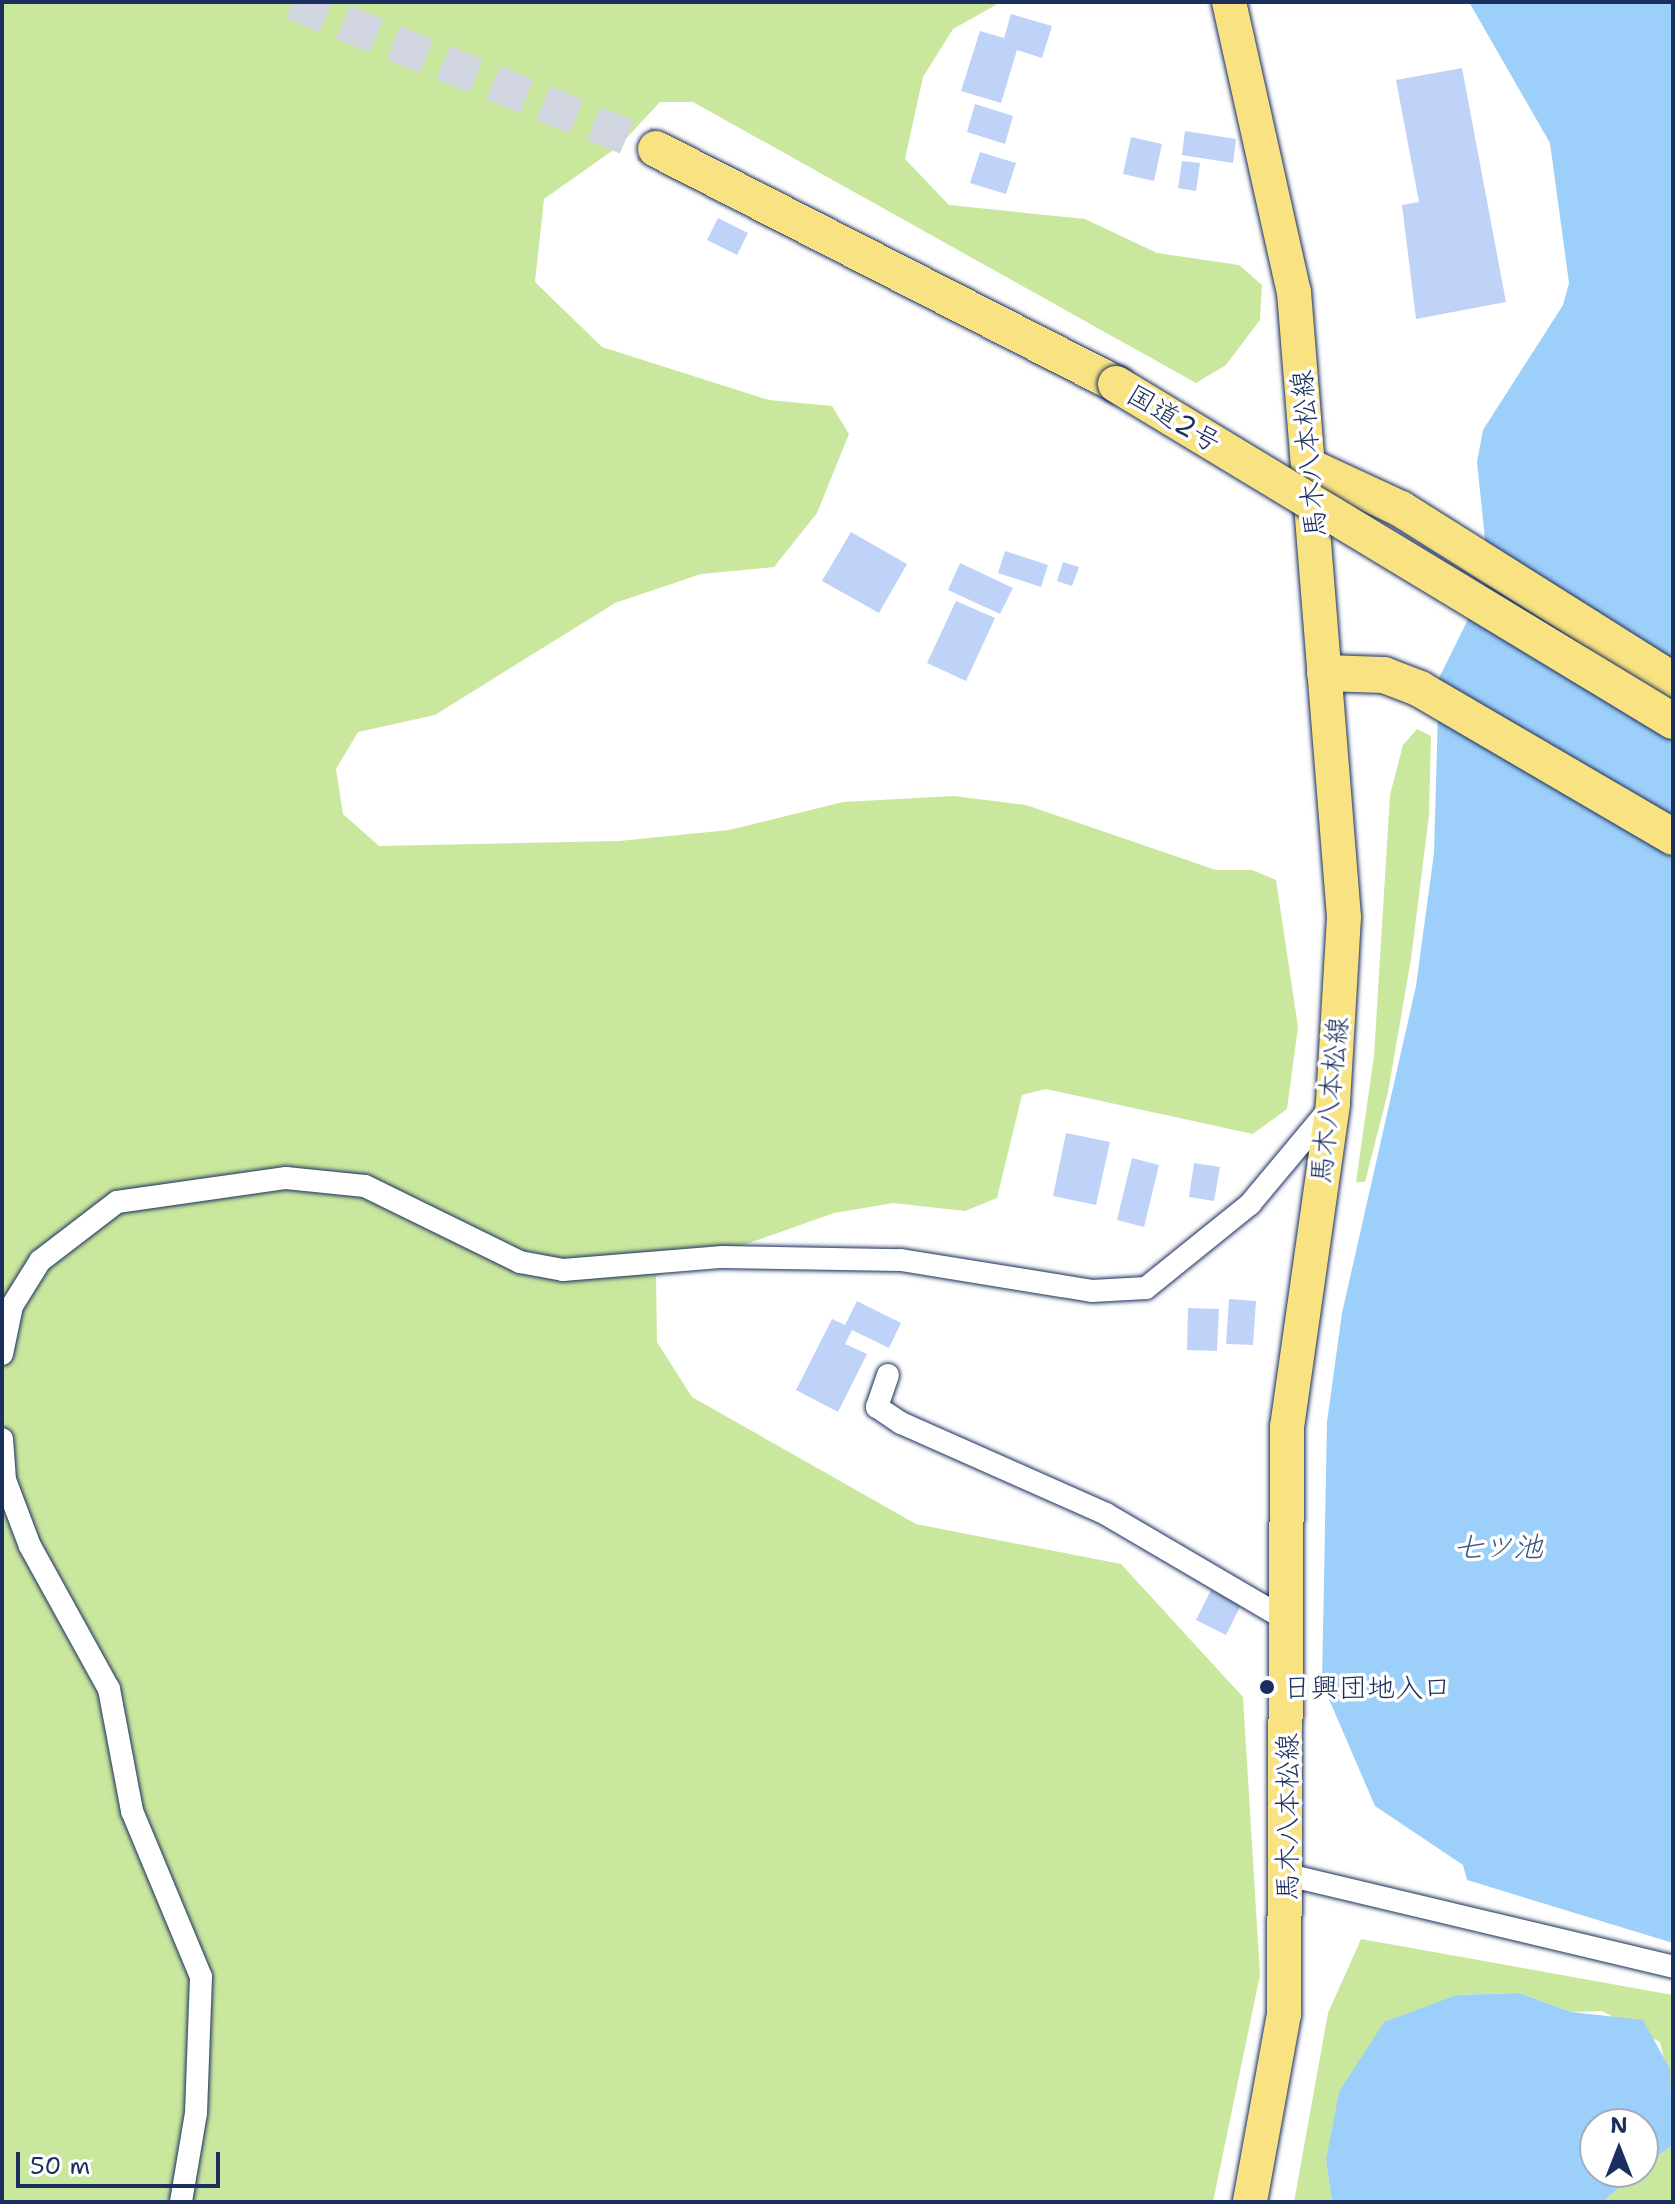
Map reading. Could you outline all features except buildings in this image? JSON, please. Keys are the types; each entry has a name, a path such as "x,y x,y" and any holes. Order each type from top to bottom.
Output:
{"highway":[{"name":"国道2号","path":"656,149 1116,384 1673,721"},
{"path":"1310,467 1401,509 1673,680"},
{"path":"1325,673 1384,675 1420,689 1673,837"}],"main road":[{"name":"馬木八本松線","path":"1229,2 1287,241 1310,467 1344,917 1333,1104 1287,1427 1288,1875 1284,2014 1250,2202"}],"street":[{"path":"2,1354 12,1306 40,1261 107,1208 168,1189 286,1178 365,1186 520,1262 563,1270 722,1257 901,1260 1092,1291 1146,1288 1250,1204 1333,1104"},
{"path":"888,1375 877,1407 901,1423 1106,1514 1287,1620"},
{"path":"2,1439 5,1480 30,1546 109,1689 132,1811 201,1977 196,2113 181,2202"},
{"path":"1288,1875 1673,1967"}],"green space":[{"path":"2,2 1001,2 953,29 923,77 905,159 949,205 1085,219 1157,253 1239,265 1262,285 1260,320 1226,365 1196,383 693,102 660,102 619,146 544,199 535,282 602,347 769,400 832,406 849,434 817,513 774,567 701,574 615,603 435,715 358,732 336,769 343,814 379,846 619,841 729,830 843,802 954,796 1026,805 1216,870 1252,870 1276,880 1298,1027 1287,1109 1253,1134 1046,1089 1022,1095 997,1198 965,1211 893,1203 834,1213 656,1276 657,1342 692,1397 916,1524 1121,1564 1243,1697 1260,1975 1213,2202 2,2202"},
{"path":"1417,729 1431,736 1429,815 1411,959 1388,1092 1365,1182 1356,1182 1374,1056 1390,795 1403,745"},
{"path":"1361,1939 1673,1995 1673,2099 1660,2042 1602,2011 1571,2012 1519,1993 1457,1995 1326,2160 1332,2202 1294,2202 1328,2013"},
{"path":"1673,2145 1673,2202 1602,2202 1604,2196 1615,2188 1659,2188 1659,2155"}],"water":[{"name":"七ツ池","path":"1469,2 1673,2 1673,1943 1467,1880 1463,1865 1375,1806 1322,1683 1327,1422 1342,1313 1416,986 1434,853 1439,678 1489,577 1477,462 1483,430 1563,305 1569,283 1550,143"},
{"path":"1519,1993 1571,2012 1643,2020 1670,2069 1673,2145 1659,2155 1659,2108 1579,2108 1579,2188 1618,2188 1602,2202 1332,2202 1326,2160 1339,2092 1384,2022 1457,1995"}],"tunnel":[{"path":"293,2 656,149"}],"place":[{"name":"日興団地入口","path":"1267,1687"}]}
